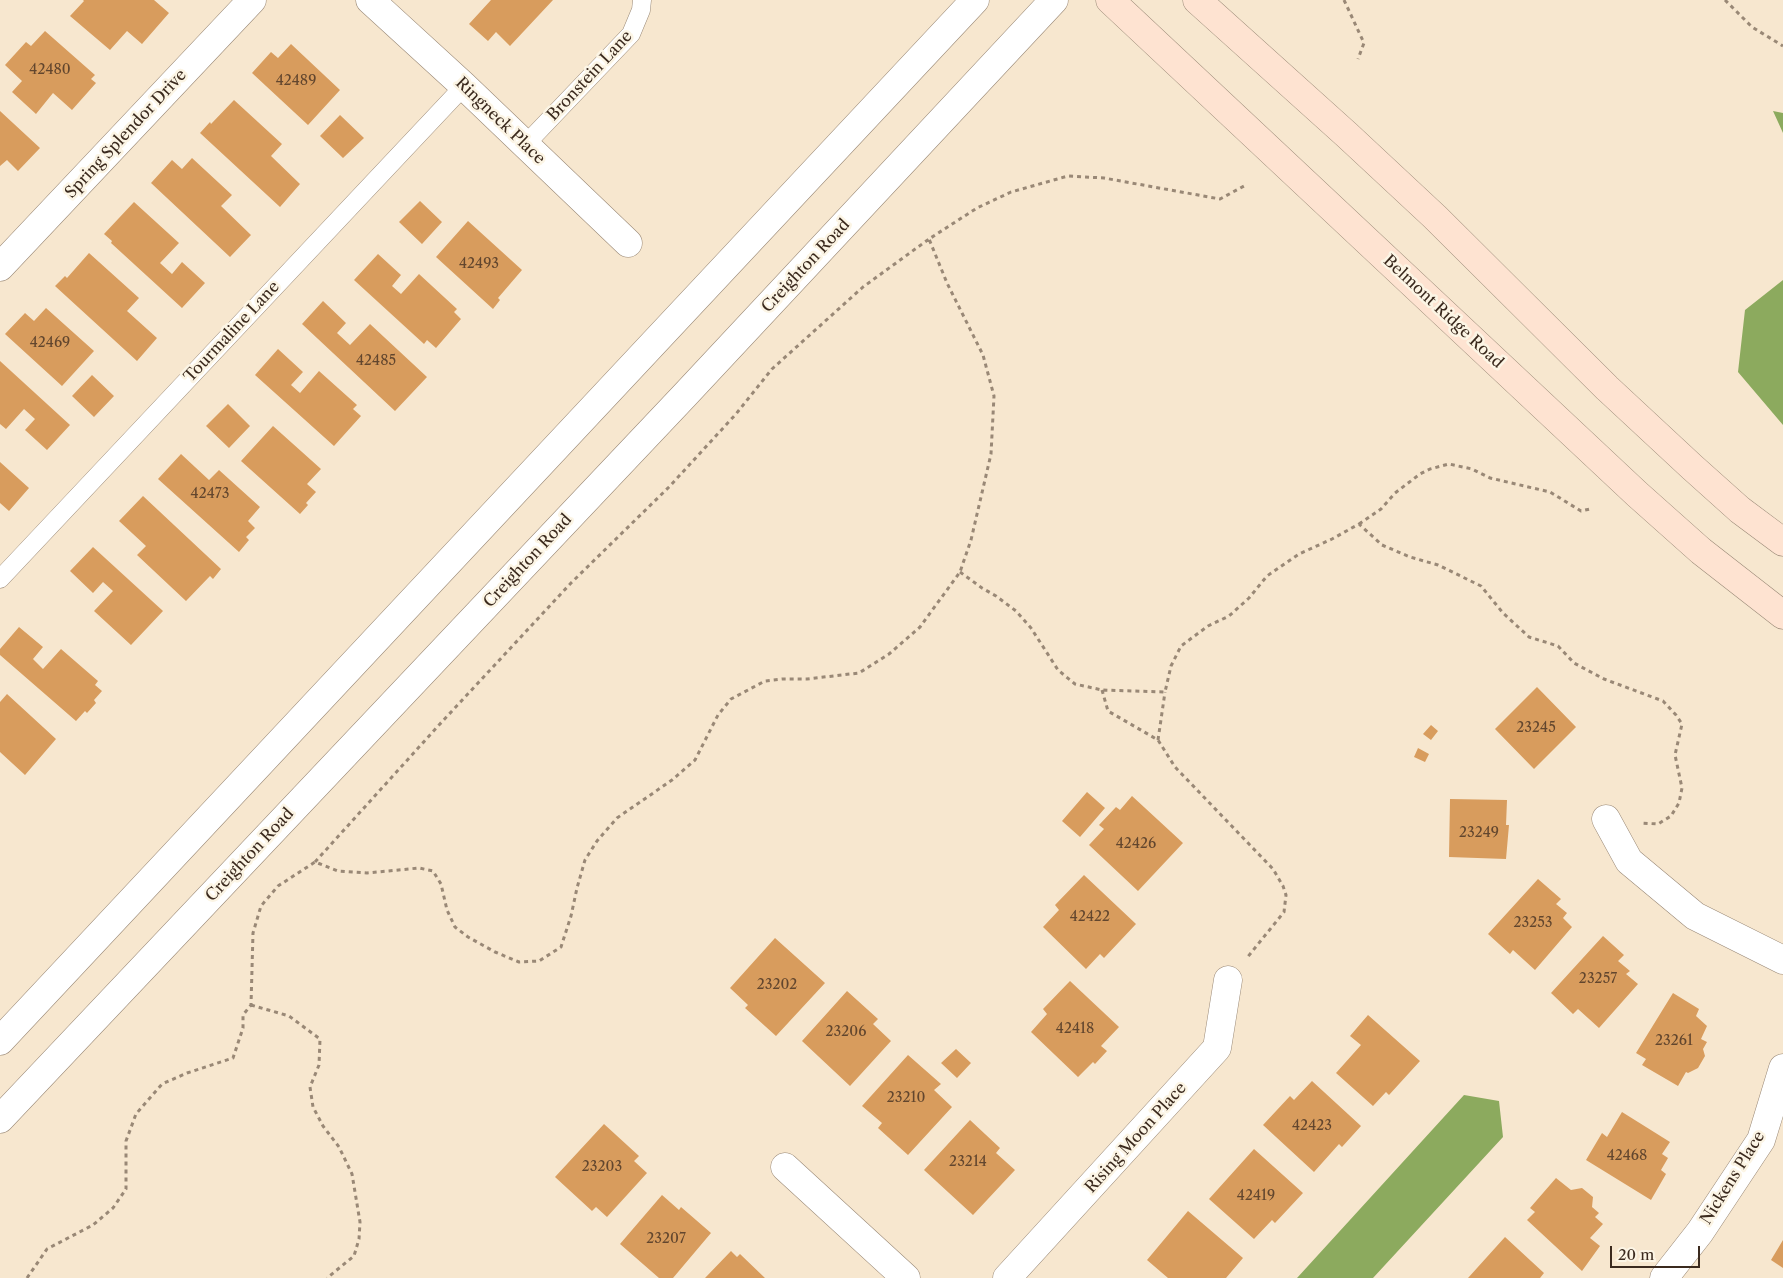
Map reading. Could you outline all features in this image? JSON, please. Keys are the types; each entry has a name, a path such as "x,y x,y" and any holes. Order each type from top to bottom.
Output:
{"main road":[{"name":"Belmont Ridge Road","path":"1110,0 1637,494 1701,551 1783,615"},
{"path":"1197,0 1428,211 1607,388 1692,467 1740,510 1783,542"}],"street":[{"name":"Spring Splendor Drive","path":"0,268 252,0"},
{"name":"Ringneck Place","path":"370,0 464,86 628,244"},
{"path":"0,1042 975,0"},
{"name":"Creighton Road","path":"0,1119 684,396 1054,0"},
{"path":"1606,819 1629,861 1695,916 1783,960"},
{"name":"Rising Moon Place","path":"1007,1278 1217,1048 1228,980"},
{"name":"Nickens Place","path":"1664,1278 1700,1232 1761,1140 1783,1068"},
{"path":"785,1167 906,1278"}],"lane":[{"name":"Bronstein Lane","path":"525,145 631,34 641,10 642,0"},
{"name":"Tourmaline Lane","path":"0,579 464,86"}],"path":[{"path":"1344,0 1364,43 1358,59"},
{"path":"1725,0 1752,27 1783,46"},
{"path":"27,1278 47,1250 93,1225 112,1208 126,1189 126,1141 136,1114 162,1084 187,1073 233,1058 243,1028 243,1015 251,1005 253,933 261,906 278,886 315,862 571,583 676,479 736,414 772,369 863,287 929,239 977,208 1011,192 1068,176 1104,178 1220,199 1244,186"},
{"path":"315,862 338,871 367,873 418,868 433,871 441,884 447,910 455,927 494,952 519,962 539,961 561,947 585,860 597,841 617,818 672,780 695,760 718,715 731,699 765,681 807,679 859,673 888,654 920,627 960,572 971,540 991,454 994,396 983,355 946,283 929,239"},
{"path":"1158,740 1171,666 1181,646 1208,626 1229,616 1249,598 1267,576 1299,554 1332,539 1381,509 1394,493 1420,474 1449,464 1472,469 1490,478 1550,492 1581,511 1590,509"},
{"path":"1358,524 1382,544 1410,557 1438,565 1481,586 1503,613 1529,638 1558,646 1574,663 1604,679 1663,701 1676,716 1682,724 1675,755 1682,788 1679,803 1671,816 1658,824 1606,819"},
{"path":"960,572 1016,612 1031,628 1058,670 1075,684 1102,690 1165,692"},
{"path":"1102,690 1108,711 1158,740 1176,767 1273,869 1283,886 1286,896 1284,912 1228,980"},
{"path":"251,1005 289,1016 320,1039 319,1065 310,1087 313,1107 323,1126 339,1147 352,1174 360,1222 359,1239 354,1256 327,1278"}],"green space":[{"path":"1773,111 1783,113 1783,133"},
{"path":"1783,280 1783,425 1738,372 1745,310"},
{"path":"1464,1095 1499,1101 1503,1137 1373,1278 1297,1278"}],"building":[{"path":"83,0 154,0 169,13 142,44 127,31 110,50 70,16"},
{"path":"491,0 553,0 510,46 496,32 488,41 469,24"},
{"path":"45,31 95,75 91,79 96,83 72,110 53,93 36,114 12,92 22,81 5,65 26,42 31,46"},
{"path":"291,44 340,90 308,125 252,73 271,52 278,58"},
{"path":"234,100 282,144 271,156 300,184 280,207 200,133"},
{"path":"0,111 40,148 18,171 7,160 0,166"},
{"path":"340,115 364,138 343,158 320,136"},
{"path":"192,158 232,195 221,206 251,235 230,257 151,183 172,160 182,169"},
{"path":"420,201 442,222 422,244 399,222"},
{"path":"134,202 179,243 160,263 172,274 182,262 205,283 182,308 111,243 112,241 104,234"},
{"path":"468,221 522,270 498,298 500,300 493,309 436,257"},
{"path":"89,253 139,298 127,311 157,338 137,361 55,286 65,276 67,278"},
{"path":"378,254 401,275 392,286 401,294 419,274 457,309 454,312 461,319 436,348 427,340 424,344 354,280"},
{"path":"323,301 346,323 337,333 350,345 370,324 427,377 395,411 302,324"},
{"path":"46,308 94,351 62,386 5,334 25,313 34,321"},
{"path":"278,349 303,372 291,385 300,393 319,371 357,405 353,409 361,416 334,446 255,375"},
{"path":"0,361 70,425 47,450 25,430 35,419 24,409 6,429 0,424"},
{"path":"92,375 114,396 94,417 72,396"},
{"path":"228,404 250,426 229,448 206,426"},
{"path":"273,426 321,469 307,484 316,492 306,503 308,505 300,514 241,461"},
{"path":"181,454 209,480 219,470 260,507 248,521 255,528 246,537 249,540 239,552 158,479"},
{"path":"0,462 29,488 9,511 0,503"},
{"path":"143,496 221,569 213,579 210,576 186,601 137,555 146,546 119,521"},
{"path":"93,547 163,611 131,645 94,611 113,591 103,582 93,593 70,571"},
{"path":"19,627 43,647 33,659 43,669 61,649 98,681 95,685 102,691 94,700 96,703 76,721 0,655 0,649"},
{"path":"1537,687 1576,727 1534,769 1495,729"},
{"path":"7,694 56,739 25,775 0,752 0,702"},
{"path":"1431,725 1438,731 1431,740 1423,734"},
{"path":"1418,748 1429,754 1425,762 1414,757"},
{"path":"1087,792 1105,808 1080,837 1062,821"},
{"path":"1132,796 1183,843 1138,891 1089,845 1104,829 1099,825 1116,807 1120,810"},
{"path":"1450,799 1507,800 1506,825 1509,825 1506,859 1449,857"},
{"path":"1084,875 1136,924 1104,958 1100,954 1086,969 1043,927 1059,910 1055,905"},
{"path":"1538,879 1561,899 1556,904 1567,913 1563,918 1572,927 1535,970 1513,950 1510,954 1488,934"},
{"path":"1603,936 1624,955 1618,961 1630,971 1626,974 1638,984 1599,1028 1578,1009 1573,1014 1551,993"},
{"path":"775,938 825,983 776,1036 745,1008 748,1005 730,988"},
{"path":"1070,981 1119,1027 1101,1046 1107,1051 1095,1064 1093,1062 1078,1077 1031,1032 1047,1014 1043,1009"},
{"path":"847,991 878,1019 873,1024 891,1041 850,1086 802,1041"},
{"path":"1673,993 1699,1009 1696,1016 1707,1026 1701,1039 1707,1042 1703,1049 1705,1056 1698,1068 1688,1073 1686,1072 1678,1086 1642,1065 1646,1059 1636,1053"},
{"path":"1368,1015 1420,1061 1389,1095 1386,1092 1373,1106 1336,1073 1361,1045 1350,1036"},
{"path":"956,1049 971,1063 957,1078 941,1063"},
{"path":"908,1055 941,1084 934,1090 952,1107 908,1155 878,1128 882,1123 862,1106"},
{"path":"1312,1081 1361,1126 1342,1147 1339,1144 1314,1172 1263,1125 1290,1096 1294,1100"},
{"path":"1622,1112 1670,1142 1662,1154 1668,1158 1661,1170 1666,1174 1651,1200 1586,1160 1602,1133 1607,1137"},
{"path":"970,1120 1000,1148 996,1153 1015,1170 973,1215 924,1170"},
{"path":"604,1124 639,1156 634,1161 647,1173 607,1217 596,1207 592,1211 555,1177"},
{"path":"1254,1149 1303,1193 1275,1223 1272,1220 1254,1239 1209,1199"},
{"path":"1556,1178 1571,1190 1582,1188 1593,1197 1592,1207 1599,1213 1595,1217 1603,1224 1590,1238 1600,1246 1582,1271 1527,1220 1535,1212 1530,1208"},
{"path":"662,1195 679,1210 681,1207 711,1233 673,1278 659,1278 620,1244"},
{"path":"1188,1211 1243,1258 1226,1278 1168,1278 1147,1260"},
{"path":"1505,1237 1544,1273 1540,1278 1468,1278"},
{"path":"1783,1240 1783,1268 1771,1260"},
{"path":"731,1251 737,1257 740,1254 765,1278 705,1278"}]}
